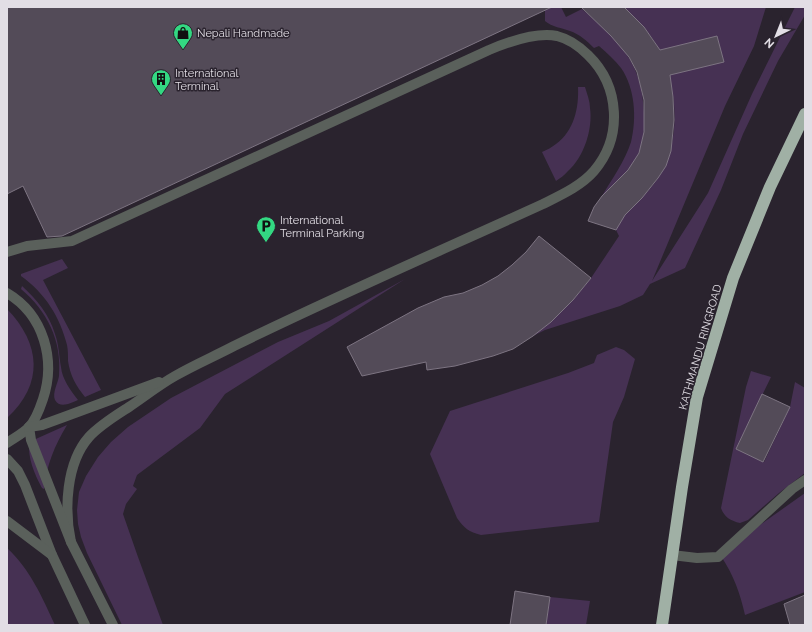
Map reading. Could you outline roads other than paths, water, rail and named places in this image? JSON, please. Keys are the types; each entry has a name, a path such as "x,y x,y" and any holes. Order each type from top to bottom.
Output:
{"highway":[{"name":"KATHMANDU RINGROAD","path":"662,625 697,397 733,278 767,194 805,114"}],"street":[{"path":"7,252 27,246 72,242 499,46 544,35 558,36 570,41 584,51 596,63 605,77 611,92 615,119 612,136 607,150 593,172 575,187 543,204 302,312 174,376 42,425 29,427 7,443"},
{"path":"7,293 22,304 33,317 45,342 49,372 47,387 29,427 32,440 71,542 113,625"},
{"path":"71,542 67,524 68,496 73,466 80,450 89,438 105,424 174,376"},
{"path":"7,459 18,471 25,485 52,555 85,625"},
{"path":"672,554 697,558 718,557 792,489 805,480"},
{"path":"7,522 52,555"}],"place":[{"name":"Nepali Handmade","path":"183,50"},
{"name":"International Terminal","path":"161,96"},
{"name":"International Terminal Parking","path":"266,243"}]}
